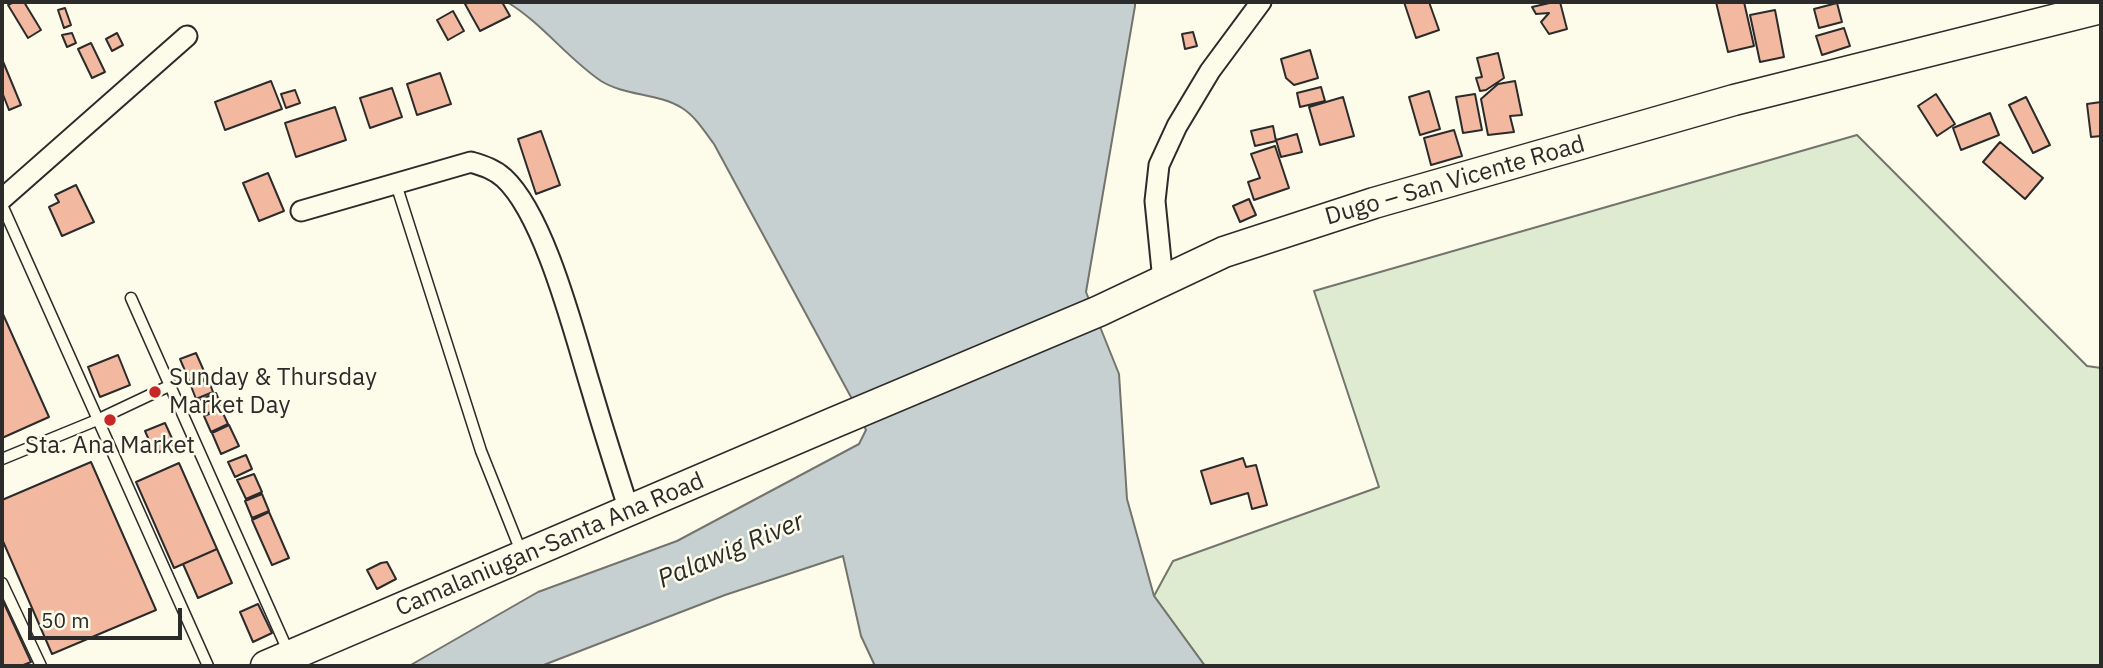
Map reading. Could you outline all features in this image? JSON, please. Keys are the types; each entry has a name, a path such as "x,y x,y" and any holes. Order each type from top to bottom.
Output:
{"main road":[{"name":"Dugo – San Vicente Road","path":"833,423 1099,311 1224,252 1374,203 1734,100 2101,8"},
{"name":"Camalaniugan-Santa Ana Road","path":"278,661 833,423"}],"street":[{"path":"1163,281 1155,201 1159,165 1177,126 1210,71 1261,2"},
{"path":"2,198 187,36"},
{"path":"301,211 471,162 489,167 505,179 526,208 544,247 569,314 629,510"}],"lane":[{"path":"396,184 481,451 523,556"},
{"path":"2,205 208,666"},
{"path":"131,298 171,385 278,661"},
{"path":"2,459 97,421 171,385"},
{"path":"2,583 41,666"}],"green space":[{"path":"1857,135 2087,366 2101,368 2101,666 1205,666 1154,596 1173,561 1379,487 1314,291"}],"water":[{"name":"Palawig River","path":"507,2 1135,2 1086,292 1119,374 1127,499 1154,596 1205,666 875,666 861,636 843,556 725,595 541,666 409,666 538,592 677,541 859,444 866,430 852,399 714,144 700,124 687,111 673,103 610,86 601,81 532,20"}],"building":[{"path":"24,2 41,30 28,38 8,5"},
{"path":"502,2 510,16 480,31 465,4"},
{"path":"1404,2 1429,2 1439,30 1416,38"},
{"path":"1560,2 1567,29 1549,34 1541,22 1549,13 1536,14 1532,7"},
{"path":"1716,2 1744,2 1754,46 1728,52"},
{"path":"1837,3 1842,22 1819,28 1814,9"},
{"path":"65,8 71,25 64,28 58,10"},
{"path":"1775,10 1784,57 1760,62 1750,15"},
{"path":"453,11 464,31 448,40 437,20"},
{"path":"1844,28 1850,46 1822,55 1816,36"},
{"path":"1193,32 1197,46 1185,49 1182,34"},
{"path":"72,33 76,43 67,47 62,35"},
{"path":"117,33 123,45 112,51 106,39"},
{"path":"91,43 105,72 92,78 78,49"},
{"path":"1310,50 1318,78 1294,85 1286,78 1281,59"},
{"path":"1498,53 1504,78 1480,91 1476,78 1482,77 1477,58"},
{"path":"2,59 21,105 9,110 2,92"},
{"path":"440,73 451,104 417,115 407,84"},
{"path":"271,81 282,109 225,130 215,102"},
{"path":"1515,81 1522,115 1510,116 1514,132 1488,135 1481,99 1498,84"},
{"path":"1321,87 1325,101 1300,107 1297,93"},
{"path":"392,88 402,117 370,128 360,98"},
{"path":"295,90 300,103 286,108 281,94"},
{"path":"1429,91 1440,129 1420,135 1409,97"},
{"path":"1475,94 1482,130 1463,133 1456,97"},
{"path":"1936,94 1955,124 1937,136 1918,106"},
{"path":"1343,97 1354,136 1320,145 1309,107"},
{"path":"2026,97 2050,145 2033,153 2009,105"},
{"path":"2101,102 2101,136 2091,137 2087,104"},
{"path":"335,107 346,140 296,157 285,123"},
{"path":"1990,113 1999,135 1961,150 1953,128"},
{"path":"1273,126 1276,141 1255,146 1251,131"},
{"path":"1454,130 1462,156 1431,165 1424,138"},
{"path":"541,131 560,185 536,194 518,139"},
{"path":"1297,134 1302,152 1281,157 1276,140"},
{"path":"2000,142 2043,178 2025,199 1983,162"},
{"path":"1275,146 1289,188 1254,200 1248,182 1260,178 1251,154"},
{"path":"268,173 284,211 259,221 243,183"},
{"path":"76,185 94,222 62,236 49,207 59,202 55,195"},
{"path":"1249,199 1256,215 1240,222 1233,206"},
{"path":"2,312 49,417 2,438"},
{"path":"196,353 207,378 191,385 180,359"},
{"path":"118,355 130,385 100,397 88,367"},
{"path":"208,379 213,392 196,399 191,386"},
{"path":"216,393 222,407 204,415 198,401"},
{"path":"221,409 228,424 211,432 204,416"},
{"path":"165,423 175,445 155,454 145,431"},
{"path":"229,425 239,446 221,454 212,433"},
{"path":"246,455 252,469 235,477 228,462"},
{"path":"1243,458 1246,467 1256,465 1267,505 1252,509 1248,493 1211,504 1201,471"},
{"path":"91,462 156,610 52,654 2,539 2,500"},
{"path":"179,463 217,549 174,568 136,482"},
{"path":"254,474 262,492 246,499 237,480"},
{"path":"262,494 269,511 252,518 245,501"},
{"path":"269,512 289,558 272,565 252,520"},
{"path":"217,549 232,583 198,598 183,564"},
{"path":"387,562 396,579 377,589 367,570"},
{"path":"2,599 31,662 21,666 2,666"},
{"path":"258,604 272,633 253,642 240,612"}],"place":[{"name":"Sunday & Thursday Market Day","path":"155,392"},
{"name":"Sta. Ana Market","path":"110,420"}]}
